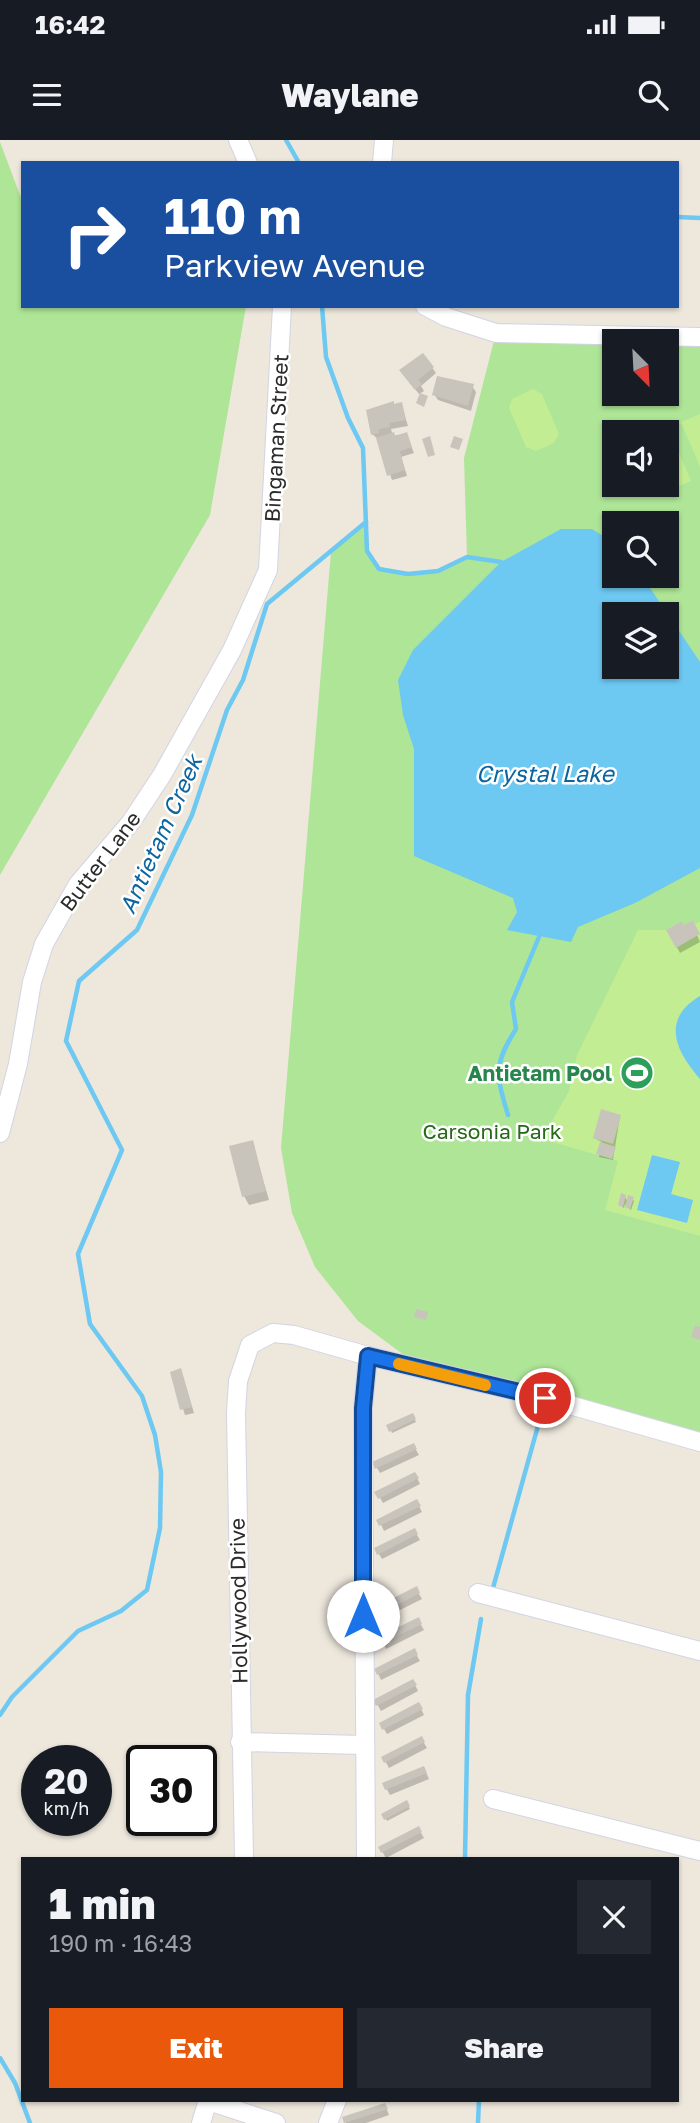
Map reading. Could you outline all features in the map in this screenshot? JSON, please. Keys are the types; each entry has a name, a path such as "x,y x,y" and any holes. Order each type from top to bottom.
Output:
{"street":[{"path":"238,140 247,161"},
{"path":"382,161 384,140"},
{"name":"Bingaman Street","path":"268,570 282,308"},
{"path":"429,308 446,317 496,333 700,337"},
{"name":"Butter Lane","path":"0,1133 27,1000 44,944 78,884 131,822 162,775 232,650 268,570"},
{"name":"Hollywood Drive","path":"244,1857 240,1741 236,1413 238,1381 250,1345 273,1333 294,1335 368,1356"},
{"path":"366,1857 363,1745 363,1408 368,1356 545,1398 700,1442"},
{"path":"478,1593 700,1651"},
{"path":"240,1741 363,1745"},
{"path":"493,1799 700,1851"},
{"path":"201,2123 207,2102"},
{"path":"214,2102 276,2123"},
{"path":"328,2123 336,2102"}],"green space":[{"path":"0,142 21,198 21,308 246,308 210,515 0,875"},
{"name":"Carsonia Park","path":"496,333 602,335 602,406 679,406 679,337 700,337 700,1442 449,1376 404,1355 358,1321 315,1267 292,1213 281,1148 331,552 366,522 367,551 379,569 424,572 467,557 464,458"},
{"path":"533,389 542,394 559,434 554,443 536,451 526,447 509,408 512,399"},
{"path":"700,414 700,467 681,422"},
{"path":"679,453 691,481 679,486"},
{"name":"Antietam Pool","path":"693,920 695,924 700,922 700,1236 605,1210 618,1161 542,1139 569,1091 577,1055 638,930 666,930 682,921 684,925"}],"water":[{"name":"Crystal Lake","path":"561,529 592,529 602,535 602,588 650,588 660,602 602,602 602,679 679,679 679,631 700,662 700,868 635,903 578,927 571,942 507,930 517,912 513,898 414,856 414,749 403,715 398,680 413,650 501,562"},
{"path":"700,996 700,1079 679,1046 676,1025 688,1005"},
{"path":"652,1155 680,1162 671,1194 693,1200 687,1223 637,1210"}],"building":[{"path":"423,353 434,367 418,380 422,384 415,390 399,370"},
{"path":"437,376 474,384 468,406 432,395"},
{"path":"420,393 428,396 424,407 416,403"},
{"path":"394,401 394,404 402,402 406,420 389,423 390,427 379,429 379,433 371,435 366,410"},
{"path":"394,432 395,436 407,432 412,447 400,451 405,470 387,476 376,438"},
{"path":"430,436 435,455 428,457 422,439"},
{"path":"454,436 463,439 459,450 450,447"},
{"path":"693,920 700,934 676,948 666,930 682,921 684,925"},
{"path":"601,1109 621,1115 613,1144 593,1138"},
{"path":"253,1140 266,1191 242,1197 229,1146"},
{"path":"600,1142 616,1147 612,1159 596,1154"},
{"path":"621,1193 626,1195 623,1207 618,1205"},
{"path":"628,1195 634,1197 630,1209 625,1207"},
{"path":"416,1309 428,1312 426,1320 414,1317"},
{"path":"695,1325 700,1327 700,1340 691,1337"},
{"path":"181,1368 192,1407 180,1410 170,1372"},
{"path":"413,1413 416,1419 389,1432 386,1425"},
{"path":"414,1443 417,1449 375,1469 372,1462"},
{"path":"415,1472 419,1478 378,1499 374,1492"},
{"path":"417,1499 421,1506 379,1526 376,1520"},
{"path":"415,1528 418,1534 377,1555 374,1548"},
{"path":"417,1586 420,1593 379,1614 376,1607"},
{"path":"419,1617 422,1624 381,1644 378,1637"},
{"path":"415,1648 418,1655 377,1675 374,1669"},
{"path":"413,1679 417,1685 376,1706 373,1700"},
{"path":"419,1702 423,1709 382,1730 379,1723"},
{"path":"422,1736 425,1742 384,1763 381,1757"},
{"path":"424,1766 427,1773 385,1790 382,1783"},
{"path":"407,1800 410,1806 384,1820 381,1814"},
{"path":"419,1826 422,1832 381,1853 378,1847"},
{"path":"385,2103 388,2109 344,2123 342,2117"}],"waterway":[{"name":"Antietam Creek","path":"286,140 298,161"},
{"path":"679,217 700,218"},
{"name":"Antietam Creek","path":"322,308 326,357 348,418 363,448 367,551 379,569 408,574 438,571 467,557 501,562"},
{"name":"Antietam Creek","path":"0,1715 12,1697 78,1631 121,1611 147,1590 160,1528 161,1472 155,1435 142,1396 90,1324 78,1254 122,1150 66,1041 79,981 137,930 192,815 227,710 243,680 267,604 366,522"},
{"path":"508,1115 499,1080 500,1061 516,1029 512,1002 539,937"},
{"path":"493,1588 541,1415"},
{"path":"465,1857 468,1695 481,1619"},
{"name":"Antietam Creek","path":"0,2058 21,2099"},
{"name":"Antietam Creek","path":"22,2102 30,2123"},
{"path":"478,2123 479,2102"}],"slow traffic":[{"path":"399,1364 485,1385"}],"place":[{"name":"Antietam Pool","path":"637,1073"}],"route":[{"path":"363,1616 363,1408 368,1356 545,1398"}]}
